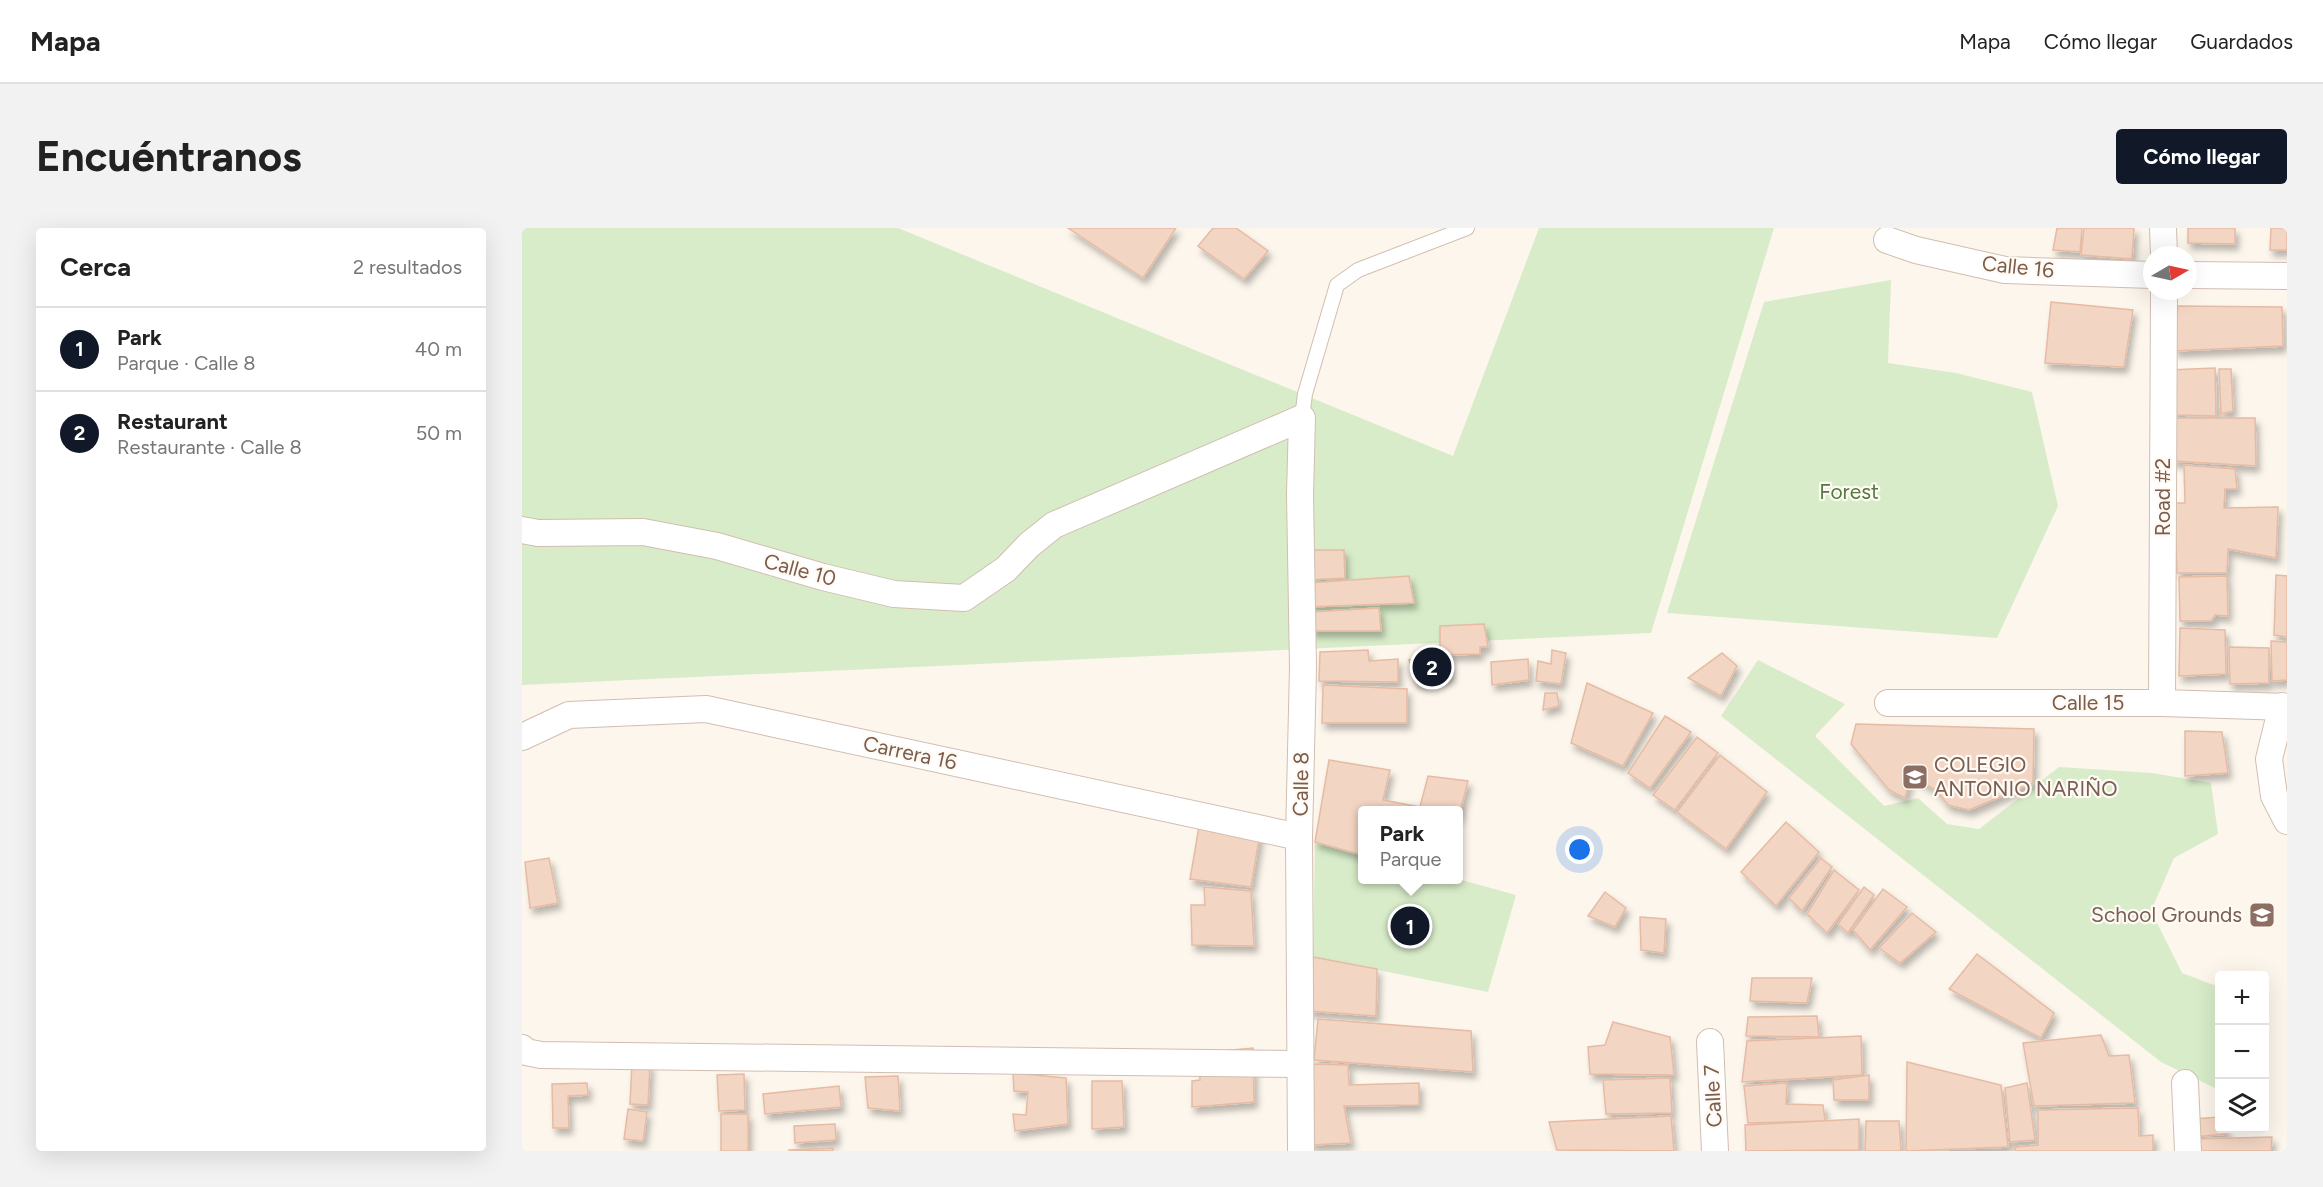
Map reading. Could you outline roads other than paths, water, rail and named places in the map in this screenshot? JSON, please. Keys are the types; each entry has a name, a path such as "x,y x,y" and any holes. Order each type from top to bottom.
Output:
{"street":[{"path":"2163,228 2164,246"},
{"name":"Calle 16","path":"1887,240 2005,270 2143,275"},
{"path":"2197,275 2287,276"},
{"name":"Road #2","path":"2162,704 2164,300"},
{"name":"Calle 10","path":"522,530 538,533 643,532 717,546 823,577 894,594 964,598 1006,569 1029,545 1054,525 1302,418"},
{"name":"Calle 8","path":"1301,1151 1299,837 1303,667 1300,495 1302,418"},
{"name":"Calle 15","path":"1888,703 2284,707"},
{"path":"2284,707 2269,759 2274,796 2287,821"},
{"name":"Carrera 16","path":"522,737 569,715 706,709 1299,837"},
{"name":"Calle 7","path":"1710,1042 1716,1151"},
{"path":"522,1048 526,1053 541,1055 1300,1064"},
{"path":"2185,1083 2188,1151"}],"lane":[{"path":"1302,418 1305,394 1337,285 1358,270 1467,228"}],"place":[{"name":"Restaurant","path":"1432,667"},
{"name":"COLEGIO ANTONIO NARIÑO","path":"1915,777"},
{"name":"School Grounds","path":"2262,915"},
{"name":"Park","path":"1410,926"}],"park label":[{"name":"Forest","path":"1849,492"}]}
